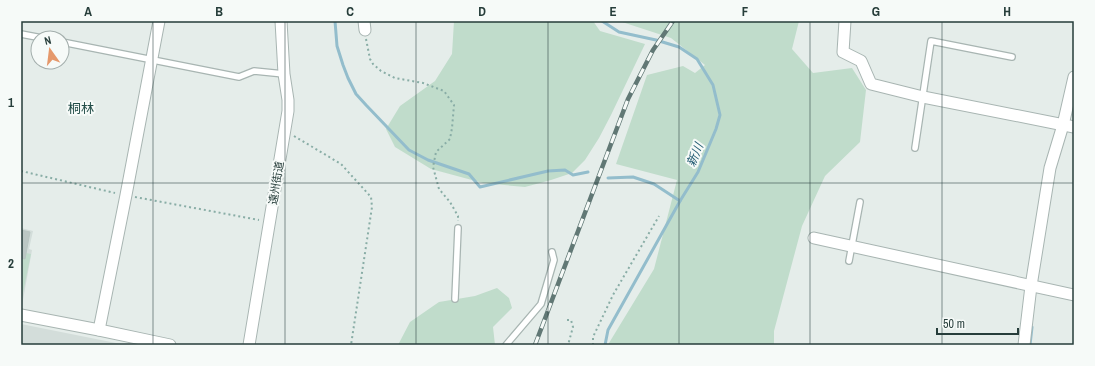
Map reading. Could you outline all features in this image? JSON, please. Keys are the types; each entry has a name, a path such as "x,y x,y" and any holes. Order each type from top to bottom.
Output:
{"street":[{"path":"99,330 159,21"},
{"name":"遠州街道","path":"249,345 285,131 288,100 284,74 281,21"},
{"path":"845,21 843,52 861,61 871,84 923,97 1068,126"},
{"path":"1024,345 1031,286 1050,168 1068,126 1074,77"},
{"path":"814,238 1074,295"},
{"path":"21,315 170,345"}],"lane":[{"path":"915,148 931,41 1012,57"},
{"path":"70,44 239,77 254,71 284,74"},
{"path":"849,261 860,202"},
{"path":"455,299 458,228"},
{"path":"506,345 541,304 554,260 552,252"}],"path":[{"path":"364,26 367,48 373,64 381,71 395,78 423,83 444,91 454,105 450,139 436,152 433,166 439,189 450,202 458,216 458,228"},
{"path":"285,131 341,164 371,197 372,207 351,345"},
{"path":"21,172 126,195 270,222"},
{"path":"593,345 593,337 612,295 660,216"},
{"path":"567,320 571,320 573,328 568,345"}],"shaded area":[{"path":"21,228 33,231 29,249 32,250 21,311"},
{"path":"21,324 126,345 21,345"}],"green space":[{"path":"454,21 593,21 600,31 645,44 599,138 585,160 572,173 525,187 483,183 431,169 395,147 386,129 400,106 435,81 452,54"},
{"path":"619,21 799,21 792,49 813,73 852,68 866,90 860,142 825,176 802,226 774,331 774,345 609,345 654,269 677,180 616,164 647,75 683,66 695,73 705,65 671,38"},
{"path":"21,252 31,254 21,302"},
{"path":"497,288 509,298 512,308 493,327 495,345 398,345 410,322 439,302 475,296"}],"building":[{"path":"21,230 30,232 25,259 21,258"}],"waterway":[{"path":"335,21 337,46 348,78 356,94 409,150 428,160 469,174 480,187 548,171 565,170 573,175 588,172"},
{"name":"新川","path":"602,21 619,32 656,40 679,47 697,59 713,85 720,115 716,129 698,172 680,201 608,330 605,345"},
{"path":"608,178 633,177 654,184 680,201"},
{"path":"1030,345 1032,327"}],"railway":[{"path":"535,345 628,99 653,50 673,21"}],"district":[{"name":"桐林","path":"81,108"}]}
